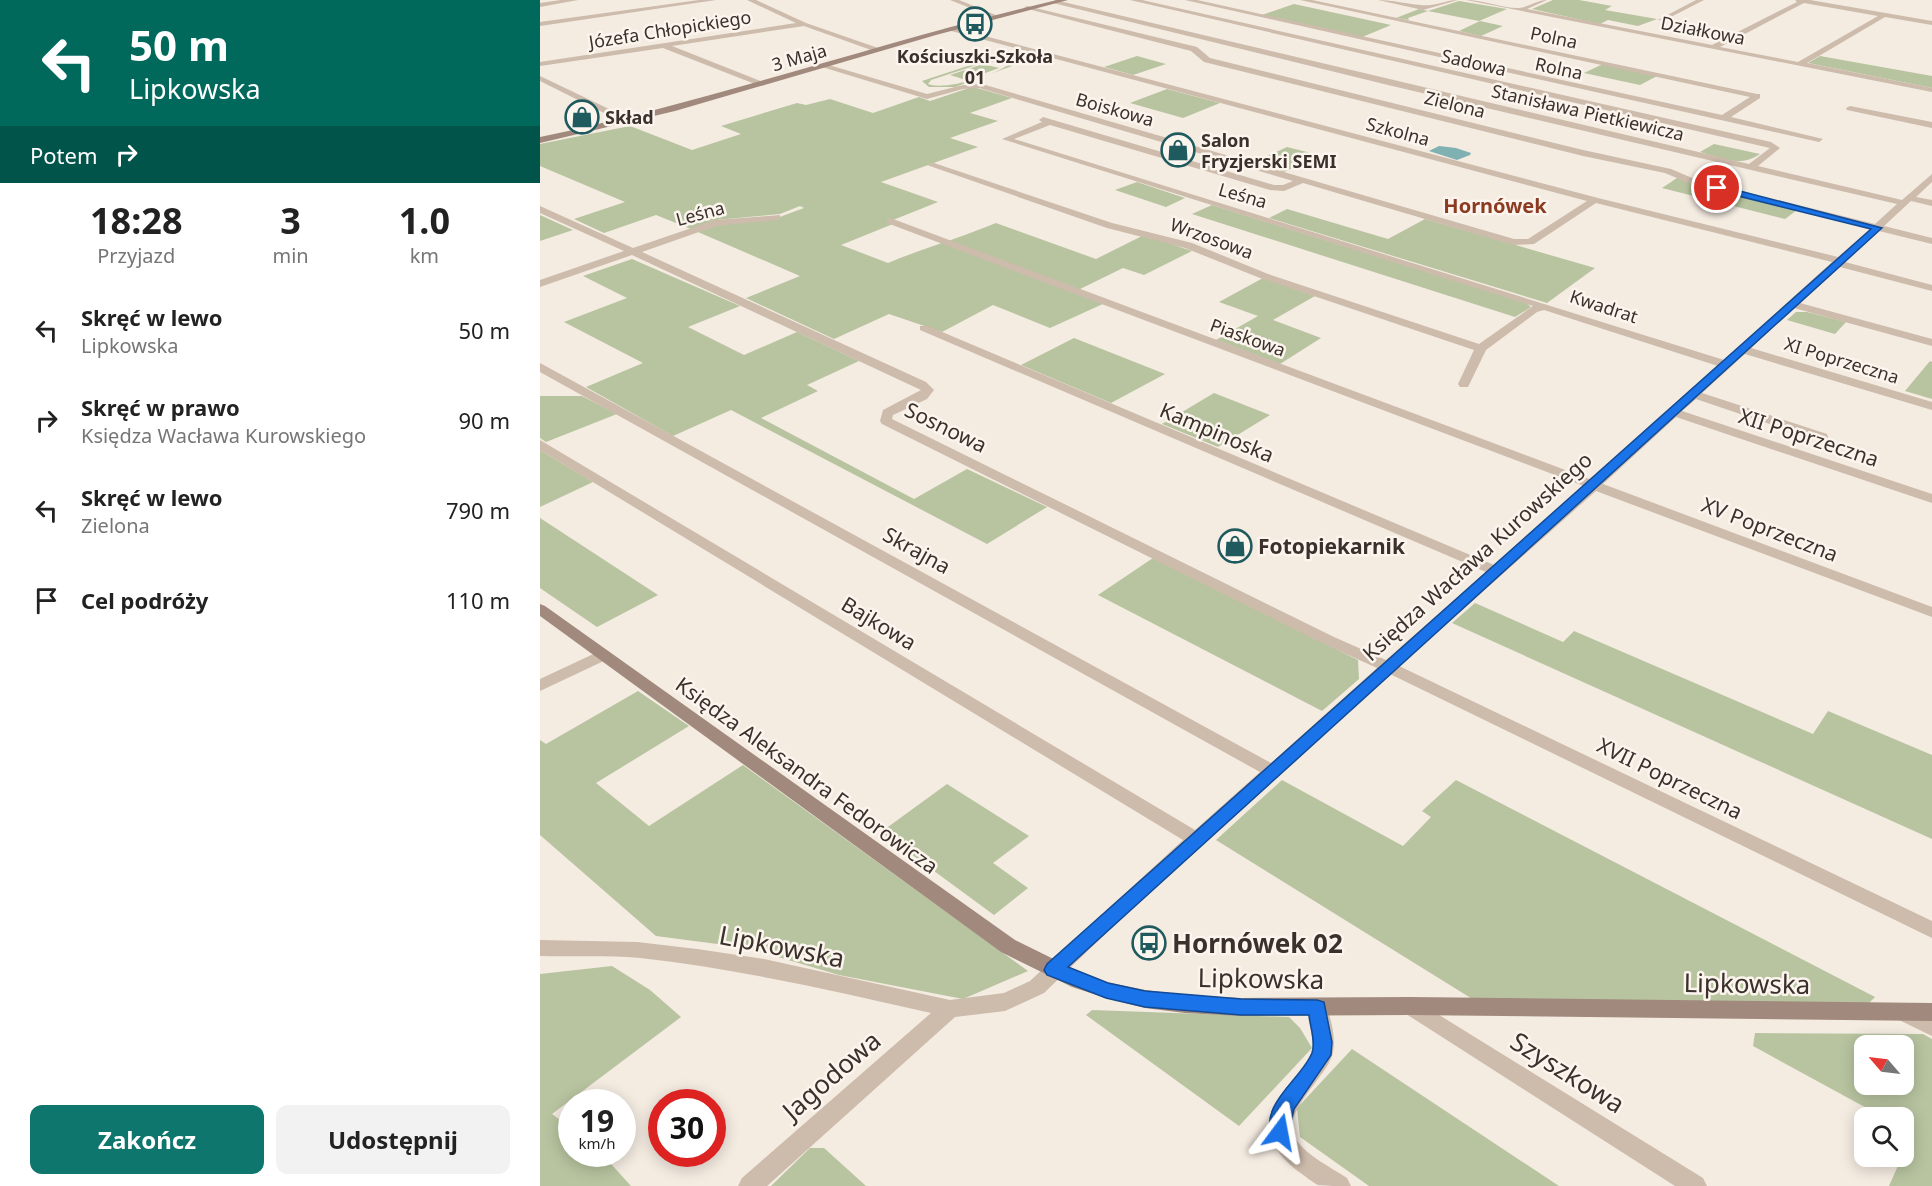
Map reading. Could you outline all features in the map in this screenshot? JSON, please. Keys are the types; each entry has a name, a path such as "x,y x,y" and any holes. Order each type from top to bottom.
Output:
{"street":[{"path":"540,5 575,0"},
{"path":"540,24 713,0"},
{"path":"750,0 804,24 877,49"},
{"path":"953,0 995,15"},
{"name":"3 Maja","path":"540,140 629,122 995,15 1065,0"},
{"name":"Sadowa","path":"1133,0 1771,145 1776,148 1751,167"},
{"name":"Rolna","path":"1188,0 1819,139"},
{"name":"Polna","path":"1303,0 1757,96 1722,119"},
{"path":"1381,0 1423,8 1455,0"},
{"name":"Działkowa","path":"1469,0 1932,90"},
{"path":"1520,10 1544,0"},
{"path":"1661,20 1701,0"},
{"path":"1714,47 1800,0 1932,23"},
{"name":"Stanisława Pietkiewicza","path":"1055,2 1388,83 1751,167 1907,201 1932,203"},
{"name":"Zielona","path":"1027,8 1194,49 1207,60 1583,153 1668,171 1694,182 1932,241"},
{"path":"1800,64 1884,15"},
{"name":"Józefa Chłopickiego","path":"540,64 804,24"},
{"name":"Szkolna","path":"948,29 1932,288"},
{"path":"665,45 760,84"},
{"name":"Boiskowa","path":"825,65 927,97 963,87 979,86 1513,242 1530,242 1595,200"},
{"path":"540,78 629,122"},
{"path":"1850,108 1932,125"},
{"path":"1059,110 1042,119 1273,188 1284,188 1303,180"},
{"name":"Leśna","path":"1050,122 1006,139 1544,306"},
{"name":"Wrzosowa","path":"931,165 1110,226 1136,229 1232,261 1264,276 1481,348"},
{"name":"Księdza Wacława Kurowskiego","path":"1054,970 1196,839 1594,485 1724,364 1931,178"},
{"name":"Sosnowa","path":"540,209 922,385 928,390 923,396 887,413 886,421 1328,640 1389,667"},
{"name":"Leśna","path":"540,284 715,223 777,217"},
{"name":"Piaskowa","path":"890,221 1594,485"},
{"path":"1791,304 1932,343"},
{"name":"Kwadrat","path":"1481,348 1533,310 1544,306 1724,364"},
{"name":"Kampinoska","path":"924,328 1496,571"},
{"path":"1464,384 1481,348"},
{"name":"XI Poprzeczna","path":"1742,349 1932,406"},
{"name":"Skrajna","path":"540,367 1272,771"},
{"path":"1693,394 1822,437"},
{"name":"XII Poprzeczna","path":"1673,412 1932,499"},
{"name":"Bajkowa","path":"540,444 1196,839"},
{"name":"XV Poprzeczna","path":"1594,485 1932,612"},
{"name":"Księdza Aleksandra Fedorowicza","path":"540,609 979,926 1008,946 1054,970"},
{"path":"540,686 602,654"},
{"name":"XVII Poprzeczna","path":"1389,667 1932,930"},
{"name":"Lipkowska","path":"540,948 637,950 697,957 764,967 950,1009 1005,1002 1037,987 1054,970 1106,990 1145,999 1241,1007 1410,1006 1932,1012"},
{"name":"Szyszkowa","path":"1410,1006 1695,1186"},
{"path":"1317,1008 1323,1042 1321,1055 1286,1104 1279,1121 1280,1132 1290,1151 1339,1186"},
{"name":"Jagodowa","path":"750,1186 950,1009"},
{"path":"1902,1012 1932,1027"}],"green space":[{"path":"1553,0 1579,0 1612,6 1605,10 1657,19 1638,26 1608,20 1600,24 1532,9"},
{"path":"1459,1 1507,9 1479,21 1428,11"},
{"path":"1294,4 1391,25 1360,38 1262,15"},
{"path":"1419,9 1428,11 1408,18 1409,20 1396,18"},
{"path":"1480,21 1503,26 1481,36 1459,31"},
{"path":"1137,56 1166,64 1133,75 1104,67"},
{"path":"1820,56 1932,76 1932,88 1808,63"},
{"path":"992,58 1009,62 1012,66 955,87 929,87 922,81","holes":["986,62 1002,62 1008,65 969,81 935,86 928,84 931,80"]},
{"path":"983,64 999,68 966,80 950,75"},
{"path":"1603,64 1659,75 1640,85 1584,73"},
{"path":"969,88 977,88 1012,98 970,113 998,121 950,138 978,147 881,182 938,202 888,222 893,224 841,245 888,263 996,223 1096,259 1144,235 1192,251 1144,275 1123,268 1074,292 1105,303 1050,328 993,305 942,332 889,314 834,339 746,298 800,276 698,232 720,224 774,219 804,208 800,206 780,214 716,220 691,229 656,215 604,233 574,219 625,202 540,166 540,144 630,126 692,150 741,134 721,126 797,103 806,105 830,99 873,113 919,97 930,101"},
{"path":"1167,89 1220,103 1183,118 1130,103"},
{"path":"1714,144 1760,154 1745,160 1731,161 1700,152"},
{"path":"1287,147 1319,155 1284,172 1252,163"},
{"path":"1677,178 1797,210 1785,219 1662,188"},
{"path":"1137,182 1185,198 1166,207 1115,190"},
{"path":"1212,205 1526,303 1531,307 1515,317 1192,214"},
{"path":"1287,209 1388,239 1425,219 1595,268 1547,303 1269,218"},
{"path":"540,215 573,230 540,241"},
{"path":"632,259 740,306 688,327 744,355 797,332 859,361 807,385 818,391 761,418 914,499 967,469 1047,507 987,544 731,410 673,436 586,387 643,363 564,322 627,298 583,276"},
{"path":"1263,278 1315,296 1273,320 1321,338 1280,364 1216,340 1258,316 1219,302"},
{"path":"1796,312 1807,312 1846,322 1835,334 1787,320"},
{"path":"1074,338 1165,374 1111,403 1021,365"},
{"path":"1930,361 1932,362 1932,399 1905,391"},
{"path":"1214,393 1270,415 1218,447 1162,424"},
{"path":"540,396 582,396 617,414 546,442 540,438"},
{"path":"540,450 593,482 540,507"},
{"path":"540,518 658,595 597,627 540,588"},
{"path":"1153,558 1358,660 1359,679 1322,711 1098,595"},
{"path":"1475,603 1563,642 1574,631 1813,734 1828,711 1932,755 1932,839 1452,623"},
{"path":"638,691 689,726 596,783 649,826 743,765 1028,971 963,999 839,975 748,948 656,936 540,835 540,740 546,744"},
{"path":"1282,780 1403,846 1431,817 1422,811 1456,780 1875,997 1867,1005 1474,1000 1216,840"},
{"path":"947,784 1029,836 993,863 1028,888 994,915 881,832"},
{"path":"612,966 650,990 681,1017 585,1089 558,1089 558,1109 552,1114 558,1118 558,1167 614,1167 631,1186 540,1186 540,974"},
{"path":"1092,1010 1289,1017 1300,1028 1312,1048 1239,1126 1086,1015"},
{"path":"1755,1033 1923,1034 1932,1039 1932,1186 1889,1186 1897,1167 1914,1167 1914,1107 1865,1107 1753,1046"},
{"path":"1352,1049 1559,1186 1369,1186 1300,1137 1297,1108"},
{"path":"810,1148 824,1148 866,1186 771,1186"}],"water":[{"path":"1439,146 1471,153 1457,160 1429,151"}],"place":[{"name":"Kościuszki-Szkoła 01","path":"975,24"},
{"name":"Skład","path":"582,117"},
{"name":"Salon Fryzjerski SEMI","path":"1178,150"},
{"name":"Fotopiekarnik","path":"1235,546"},
{"name":"Hornówek 02","path":"1149,943"}],"district":[{"name":"Hornówek","path":"1495,205"}],"route":[{"path":"1280,1132 1281,1113 1320,1059 1323,1042 1317,1008 1241,1007 1145,999 1106,990 1054,970 1165,867 1594,485 1724,364 1877,228 1717,188"}]}
